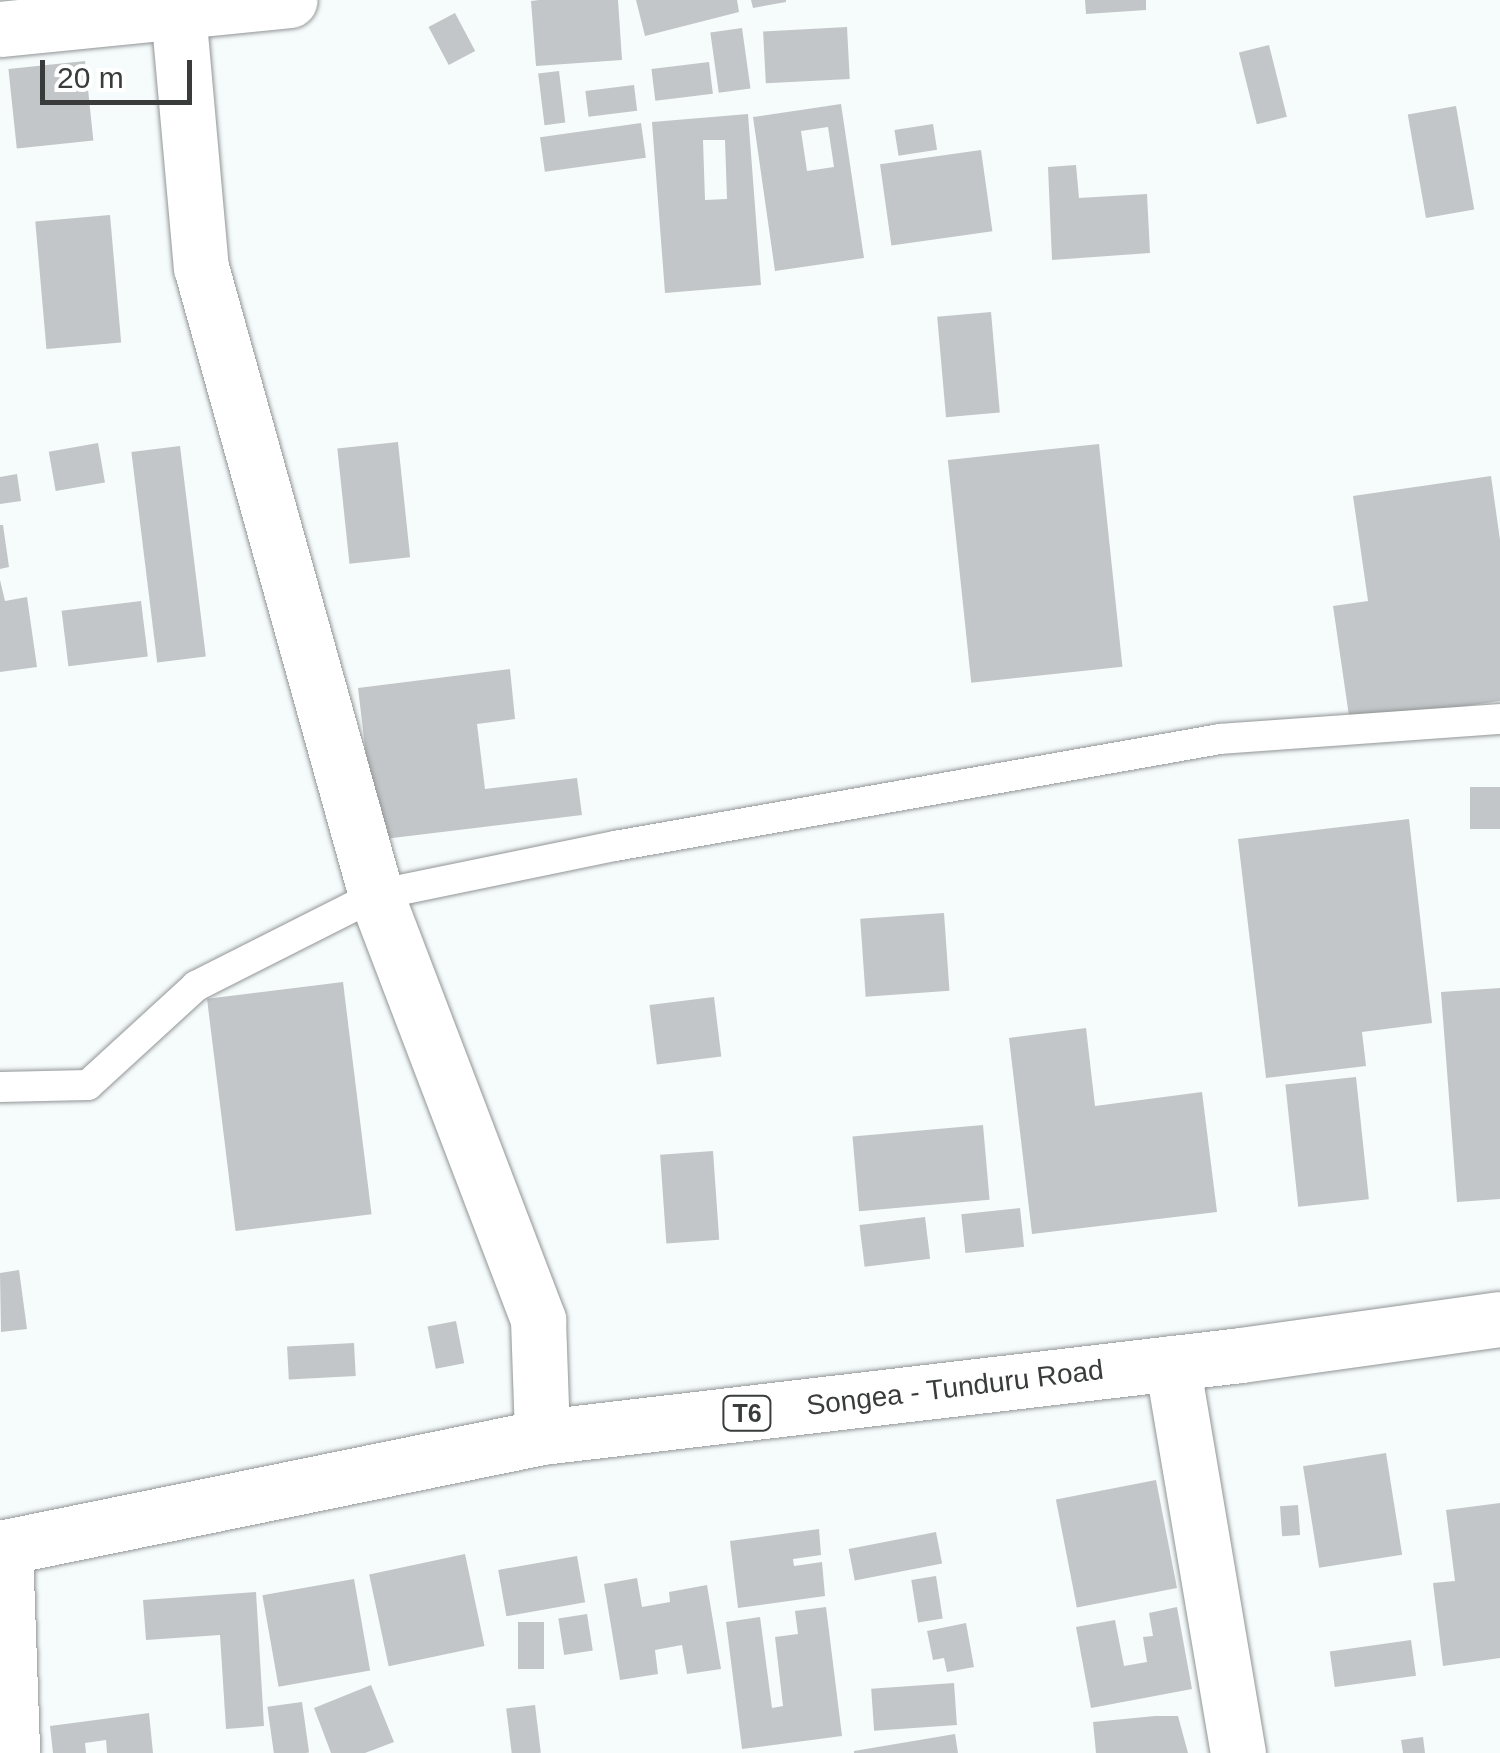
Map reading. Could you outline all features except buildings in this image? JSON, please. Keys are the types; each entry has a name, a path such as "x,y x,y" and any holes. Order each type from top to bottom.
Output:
{"main road":[{"path":"0,29 178,5 290,0"},
{"path":"178,5 201,267 376,895 538,1320 542,1436"},
{"name":"Songea - Tunduru Road","path":"2,1548 542,1436 1172,1363 1500,1318"},
{"path":"1172,1363 1238,1753"},
{"path":"2,1548 12,1753"}],"lane":[{"path":"0,1087 88,1086 196,986 376,895 614,846 1220,739 1500,719"}]}
